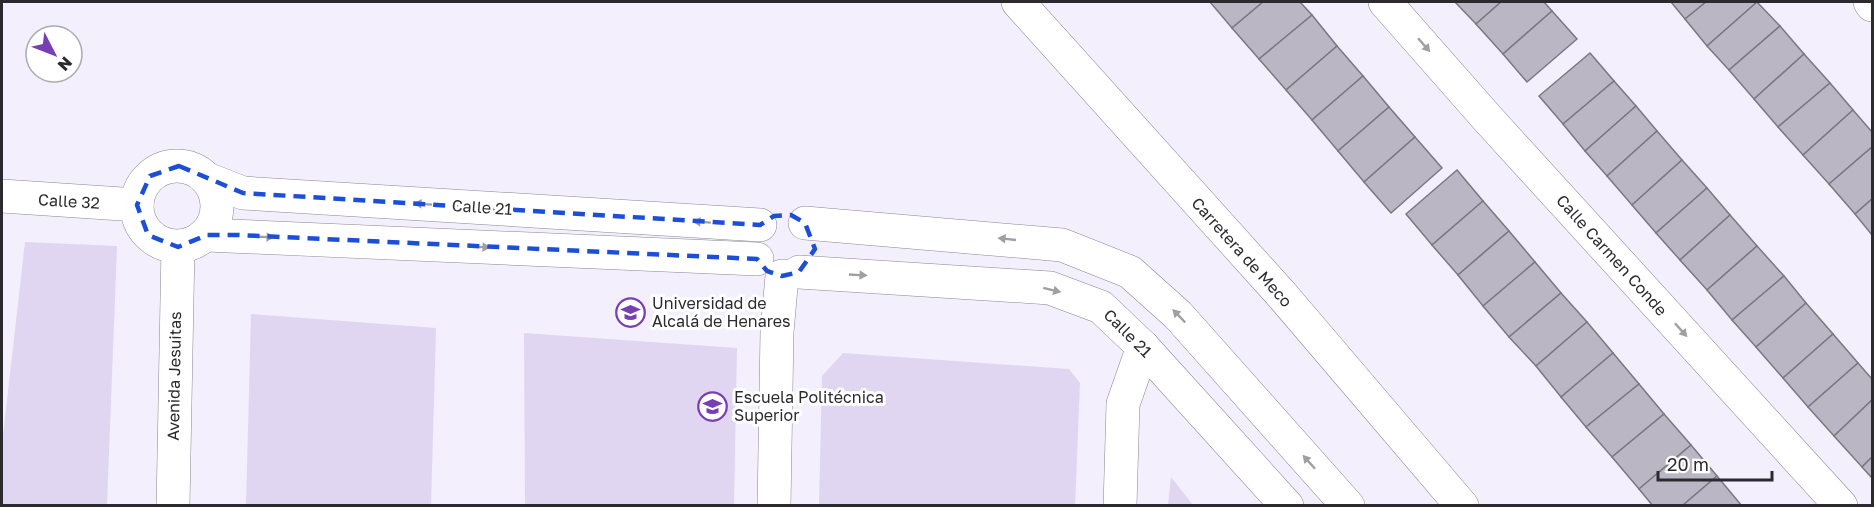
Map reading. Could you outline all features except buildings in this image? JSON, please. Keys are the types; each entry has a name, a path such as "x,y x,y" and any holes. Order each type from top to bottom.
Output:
{"street":[{"name":"Carretera de Meco","path":"1018,2 1282,296 1462,506"},
{"name":"Calle Carmen Conde","path":"1386,2 1495,126 1841,506"},
{"path":"179,165 207,178 216,192 218,207 215,222 192,241 162,244 148,235 140,221 137,205 141,189 150,176 164,168 179,165"},
{"name":"Calle 21","path":"207,178 243,193 760,225"},
{"name":"Calle 32","path":"2,196 137,205"},
{"path":"779,269 753,248 754,236 760,225 774,216 791,215 806,223 1062,245 1130,272 1178,315 1348,506"},
{"path":"779,269 810,262 814,249 813,235 806,223"},
{"name":"Calle 21","path":"192,241 779,269 1050,288 1101,306 1143,347 1287,506"},
{"name":"Avenida Jesuitas","path":"172,506 192,241"},
{"name":"Calle 21","path":"1085,254 1304,506"},
{"path":"774,506 779,269"},
{"path":"1120,506 1123,404 1143,347"}],"highlighted area":[{"path":"179,166 243,193 760,225 774,216 791,215 805,223 815,249 799,272 782,276 767,271 757,259 238,235 207,235 178,247 148,235 137,205 150,176"}],"shaded area":[{"path":"25,242 117,246 107,505 2,505 2,444"},
{"path":"251,314 436,328 431,505 246,505"},
{"path":"524,333 737,348 734,505 525,505"},
{"path":"843,353 1069,369 1080,383 1075,505 819,505 822,376"},
{"path":"1171,477 1193,505 1168,505"}],"place":[{"name":"Universidad de Alcalá de Henares","path":"631,312"},
{"name":"Escuela Politécnica Superior","path":"713,406"}]}
